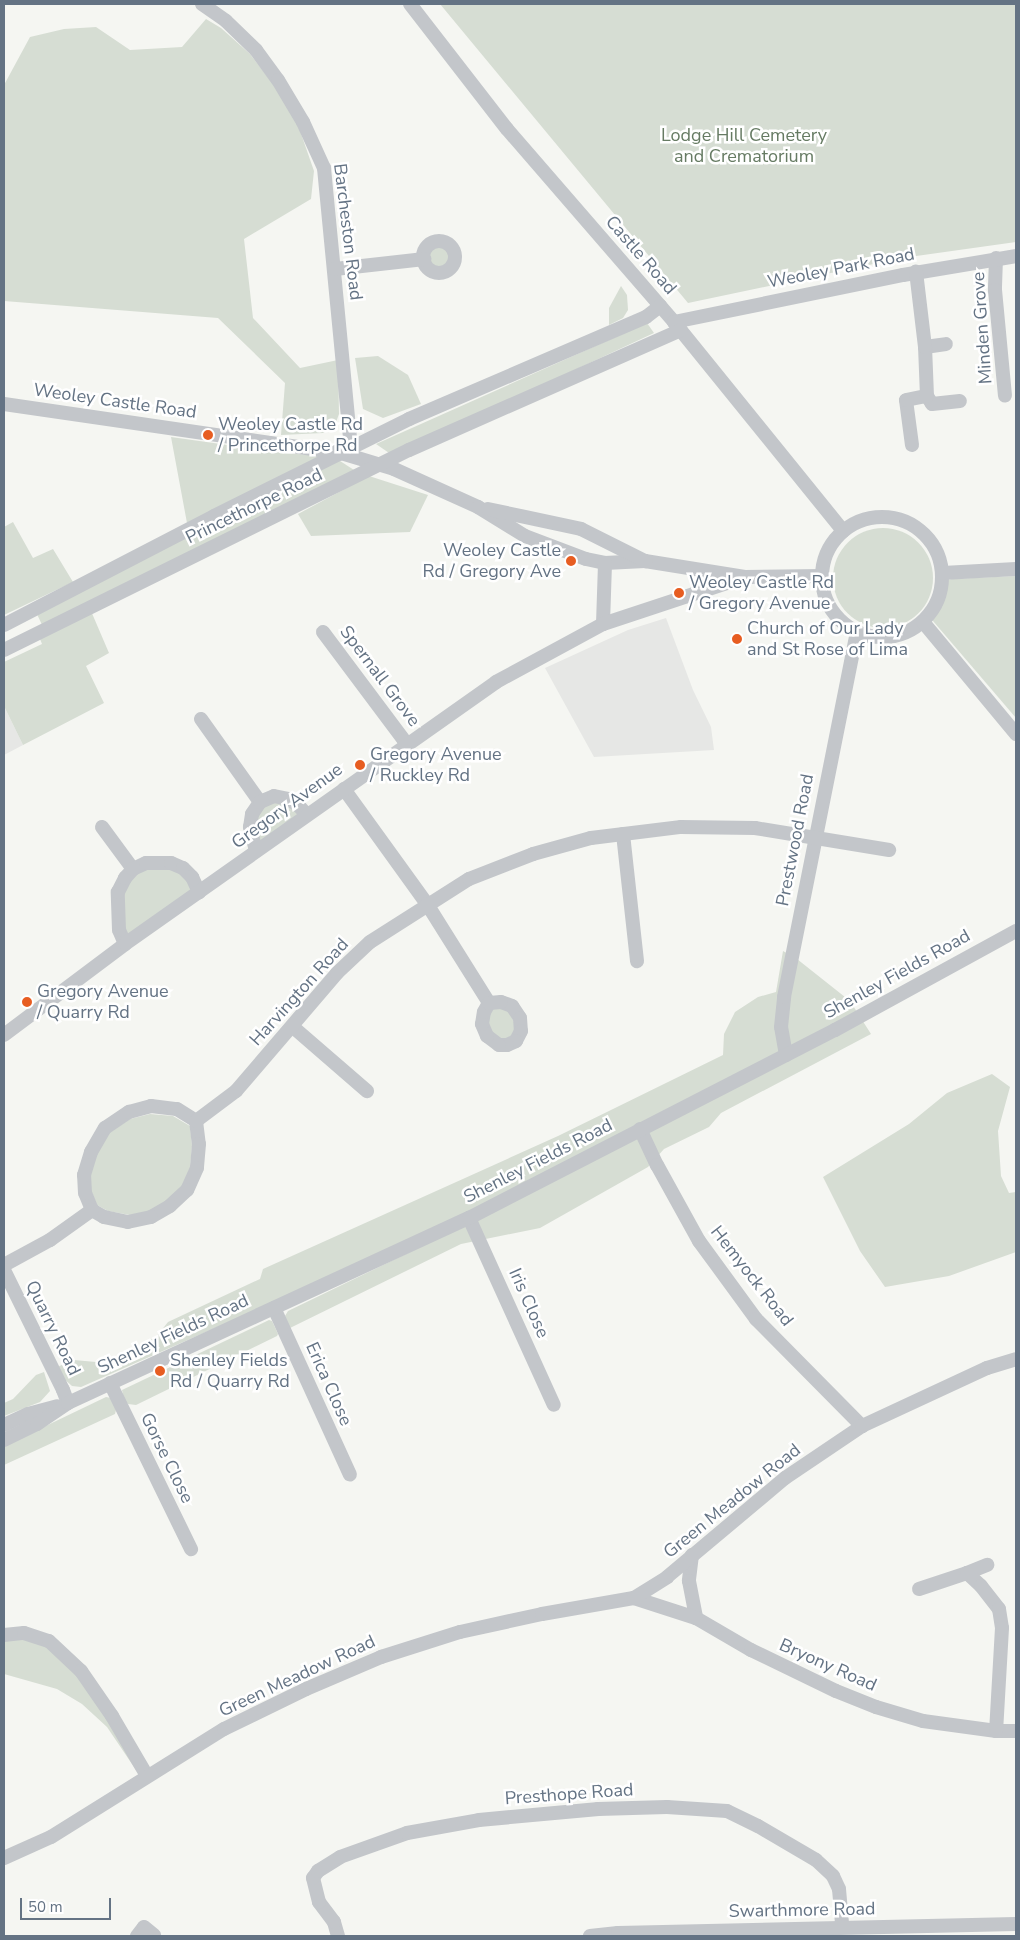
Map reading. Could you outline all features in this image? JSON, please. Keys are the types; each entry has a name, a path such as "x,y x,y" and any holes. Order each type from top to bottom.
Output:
{"street":[{"name":"Barcheston Road","path":"202,4 226,22 256,50 278,80 303,122 324,168 335,269 346,451"},
{"name":"Castle Road","path":"410,4 508,128 678,326 843,531"},
{"name":"Weoley Park Road","path":"678,326 916,272 1016,256"},
{"name":"Minden Grove","path":"996,258 995,290 1005,396"},
{"path":"335,269 424,259"},
{"path":"916,272 925,347 927,396 932,404 960,401"},
{"name":"Princethorpe Road","path":"4,625 214,516 409,419 646,317 660,306"},
{"name":"Princethorpe Road","path":"4,650 380,464 678,326"},
{"path":"925,347 946,344"},
{"path":"912,445 906,400 927,396"},
{"name":"Weoley Castle Road","path":"4,404 346,451 380,464 478,508 525,536 586,560 605,563 645,561 744,577 822,576"},
{"name":"Weoley Castle Road","path":"478,508 581,529 645,561"},
{"path":"888,517 911,524 930,540 940,561 943,573 942,588 938,602 922,622 907,632 882,638 857,632 835,615 827,603 822,576 826,553 843,531 864,520 888,517"},
{"path":"603,624 605,563"},
{"path":"943,573 1016,569"},
{"name":"Gregory Avenue","path":"4,1035 125,944 306,814 496,682 603,624 744,577"},
{"path":"28,613 37,633"},
{"path":"922,622 1016,734"},
{"name":"Spernall Grove","path":"323,632 406,743"},
{"name":"Prestwood Road","path":"786,1055 781,1027 784,997 814,837 857,632"},
{"path":"201,719 260,802"},
{"path":"344,789 427,904 489,1003"},
{"path":"256,851 250,827 252,814 260,802 274,796 288,799 298,805 306,814"},
{"path":"102,827 133,869"},
{"name":"Harvington Road","path":"196,1121 236,1091 293,1027 337,973 370,942 469,879 534,854 591,838 680,827 755,828 889,850"},
{"path":"623,834 637,961"},
{"path":"125,944 119,930 118,892 125,878 133,869 146,863 171,863 183,868 192,877 199,892"},
{"name":"Shenley Fields Road","path":"4,1440 37,1424 68,1403 469,1218 786,1055 1016,931"},
{"path":"293,1027 367,1091"},
{"path":"151,1106 177,1109 196,1121 199,1144 197,1168 187,1190 170,1206 151,1217 128,1222 104,1217 92,1210 84,1194 84,1175 91,1152 105,1128 129,1112 151,1106"},
{"name":"Hemyock Road","path":"640,1129 657,1165 699,1241 756,1318 862,1426"},
{"path":"4,1265 50,1240 92,1210"},
{"name":"Iris Close","path":"469,1218 554,1405"},
{"name":"Quarry Road","path":"4,1270 64,1390 68,1403"},
{"name":"Erica Close","path":"274,1308 350,1475"},
{"name":"Green Meadow Road","path":"4,1858 51,1837 224,1729 306,1689 380,1657 460,1632 542,1614 634,1598 667,1577 785,1478 862,1426 987,1368 1016,1359"},
{"name":"Gorse Close","path":"110,1383 191,1550"},
{"name":"Shenley Fields Road","path":"4,1425 28,1414 68,1403"},
{"path":"692,1555 689,1581 696,1618"},
{"path":"919,1589 987,1565"},
{"path":"967,1573 999,1609 1002,1628 996,1731"},
{"name":"Green Meadow Road","path":"634,1598 696,1618"},
{"name":"Bryony Road","path":"696,1618 751,1650 836,1691 876,1707 923,1720 996,1731 1016,1731"},
{"path":"4,1635 24,1633 50,1641 81,1671 112,1716 147,1776"},
{"name":"Presthope Road","path":"338,1936 334,1922 319,1902 314,1878 318,1871 340,1857 407,1833 479,1820 598,1809 667,1807 727,1811 767,1830 816,1860 833,1876 839,1888 842,1927"},
{"name":"Swarthmore Road","path":"590,1936 618,1933 1016,1924"}],"shaded area":[{"path":"666,618 693,690 711,727 714,750 594,757 545,668 628,630"},
{"path":"4,706 23,745 4,755"}],"green space":[{"name":"Lodge Hill Cemetery and Crematorium","path":"440,4 1016,4 1016,242 902,258 688,303"},
{"path":"206,19 221,28 250,54 273,84 298,125 314,171 311,199 244,239 253,318 300,368 338,360 339,414 335,425 323,433 281,435 285,383 218,318 4,301 4,85 30,37 64,29 96,27 130,50 182,47"},
{"path":"439,243 448,247 452,256 448,265 439,269 430,265 426,256 430,247"},
{"path":"621,286 627,295 628,310 623,318 609,325 609,308"},
{"path":"647,323 654,333 392,455 376,444"},
{"path":"378,356 408,375 421,404 383,418 363,409 355,358"},
{"path":"171,437 284,453 325,456 187,523"},
{"path":"337,459 354,470 43,627 36,612"},
{"path":"369,476 428,495 410,532 311,536 298,514"},
{"path":"13,522 33,558 53,549 73,582 4,615 4,527"},
{"path":"883,528 902,532 918,543 929,559 933,578 929,597 918,613 902,624 883,628 864,624 848,613 837,597 833,578 837,559 848,543 864,532"},
{"path":"1016,576 1016,718 927,614 945,581 952,579"},
{"path":"91,611 109,653 86,666 104,703 23,745 4,706 4,662 42,644 38,634"},
{"path":"274,799 301,813 257,848 254,815"},
{"path":"171,864 198,892 126,943 121,930 125,880 134,870"},
{"path":"783,951 797,959 850,1001 871,1034 721,1113 709,1127 664,1149 648,1167 540,1228 461,1244 290,1328 285,1316 288,1311 499,1209 390,1251 81,1387 72,1386 63,1378 57,1367 74,1360 107,1363 156,1337 168,1322 260,1279 263,1269 558,1136 723,1055 724,1034 735,1012 758,997 776,992"},
{"path":"501,1008 510,1011 517,1031 506,1043 489,1035 487,1016 492,1009"},
{"path":"992,1074 1010,1087 998,1131 1001,1176 1009,1193 1016,1192 1016,1252 949,1276 885,1287 860,1251 823,1177 909,1124 947,1093"},
{"path":"150,1114 173,1116 190,1126 192,1146 190,1168 182,1187 167,1201 150,1211 130,1215 108,1211 97,1205 91,1190 90,1174 97,1154 109,1133 130,1119"},
{"path":"269,1320 272,1321 278,1334 277,1336 136,1405 128,1404 124,1399 122,1390"},
{"path":"44,1372 50,1391 40,1402 4,1416 4,1403 13,1399 36,1375"},
{"path":"106,1397 111,1398 116,1410 115,1414 4,1465 4,1446"},
{"path":"24,1636 49,1645 80,1673 138,1773 107,1727 82,1704 57,1689 4,1674 4,1638"}],"place":[{"name":"Weoley Castle Rd / Princethorpe Rd","path":"208,435"},
{"name":"Weoley Castle Rd / Gregory Ave","path":"571,561"},
{"name":"Weoley Castle Rd / Gregory Avenue","path":"679,593"},
{"name":"Church of Our Lady and St Rose of Lima","path":"737,639"},
{"name":"Gregory Avenue / Ruckley Rd","path":"360,765"},
{"name":"Gregory Avenue / Quarry Rd","path":"27,1002"},
{"name":"Shenley Fields Rd / Quarry Rd","path":"160,1371"}]}
